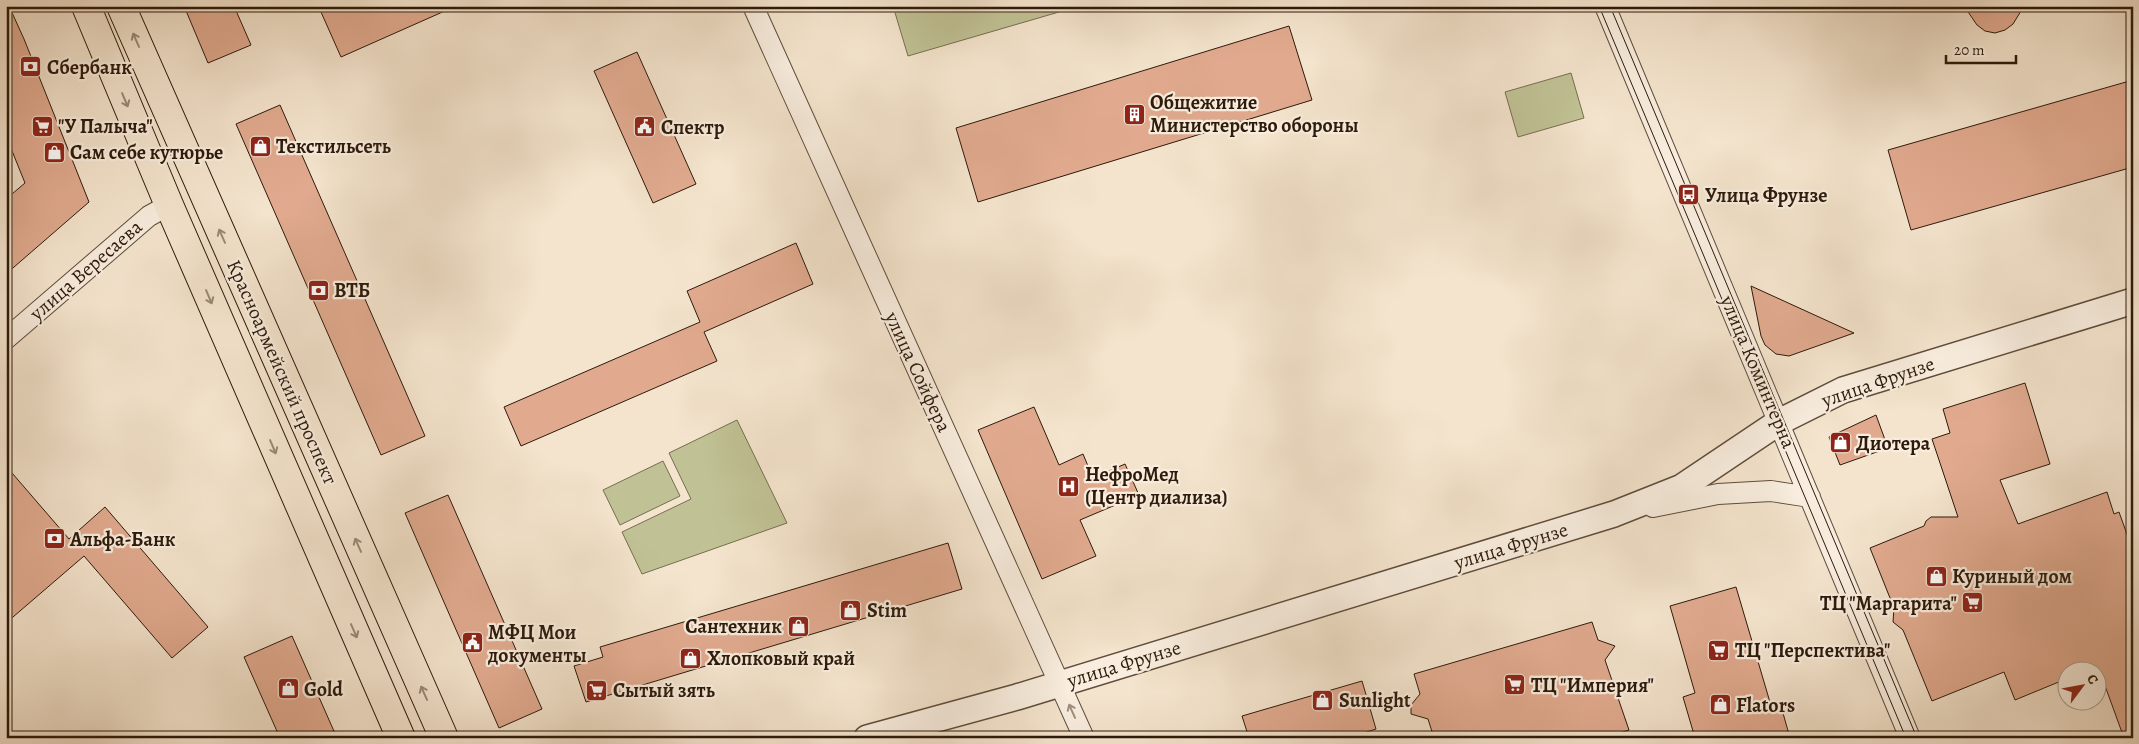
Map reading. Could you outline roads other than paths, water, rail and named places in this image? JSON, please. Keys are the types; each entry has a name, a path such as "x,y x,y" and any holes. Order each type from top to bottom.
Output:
{"main road":[{"name":"Красноармейский проспект","path":"86,6 169,205 401,738"},
{"name":"Красноармейский проспект","path":"121,6 444,738"}],"street":[{"name":"улица Сойфера","path":"753,6 1084,738"},
{"name":"улица Коминтерна","path":"1605,6 1910,738"},
{"name":"улица Вересаева","path":"6,339 149,216 169,205"},
{"name":"улица Фрунзе","path":"867,738 1060,684 1614,514 1682,487 1779,422 1843,390 2133,301"},
{"path":"1614,514 1718,494 1771,491 1810,497"}],"tram line":[{"path":"1599,6 1906,738"},
{"path":"1610,6 1917,738"}],"place":[{"name":"Сбербанк","path":"31,67"},
{"name":"Общежитие Министерство обороны","path":"1134,114"},
{"name":"\"У Палыча\"","path":"42,126"},
{"name":"Спектр","path":"645,127"},
{"name":"Текстильсеть","path":"260,146"},
{"name":"Сам себе кутюрье","path":"54,152"},
{"name":"Улица Фрунзе","path":"1689,195"},
{"name":"ВТБ","path":"318,290"},
{"name":"Диотера","path":"1840,443"},
{"name":"НефроМед (Центр диализа)","path":"1069,486"},
{"name":"Альфа-Банк","path":"54,539"},
{"name":"Куриный дом","path":"1936,576"},
{"name":"ТЦ \"Маргарита\"","path":"1973,603"},
{"name":"Stim","path":"851,610"},
{"name":"Сантехник","path":"798,626"},
{"name":"МФЦ Мои документы","path":"472,643"},
{"name":"ТЦ \"Перспектива\"","path":"1719,650"},
{"name":"Хлопковый край","path":"691,658"},
{"name":"ТЦ \"Империя\"","path":"1515,685"},
{"name":"Gold","path":"288,689"},
{"name":"Сытый зять","path":"597,690"},
{"name":"Sunlight","path":"1323,700"},
{"name":"Flators","path":"1720,705"}]}
